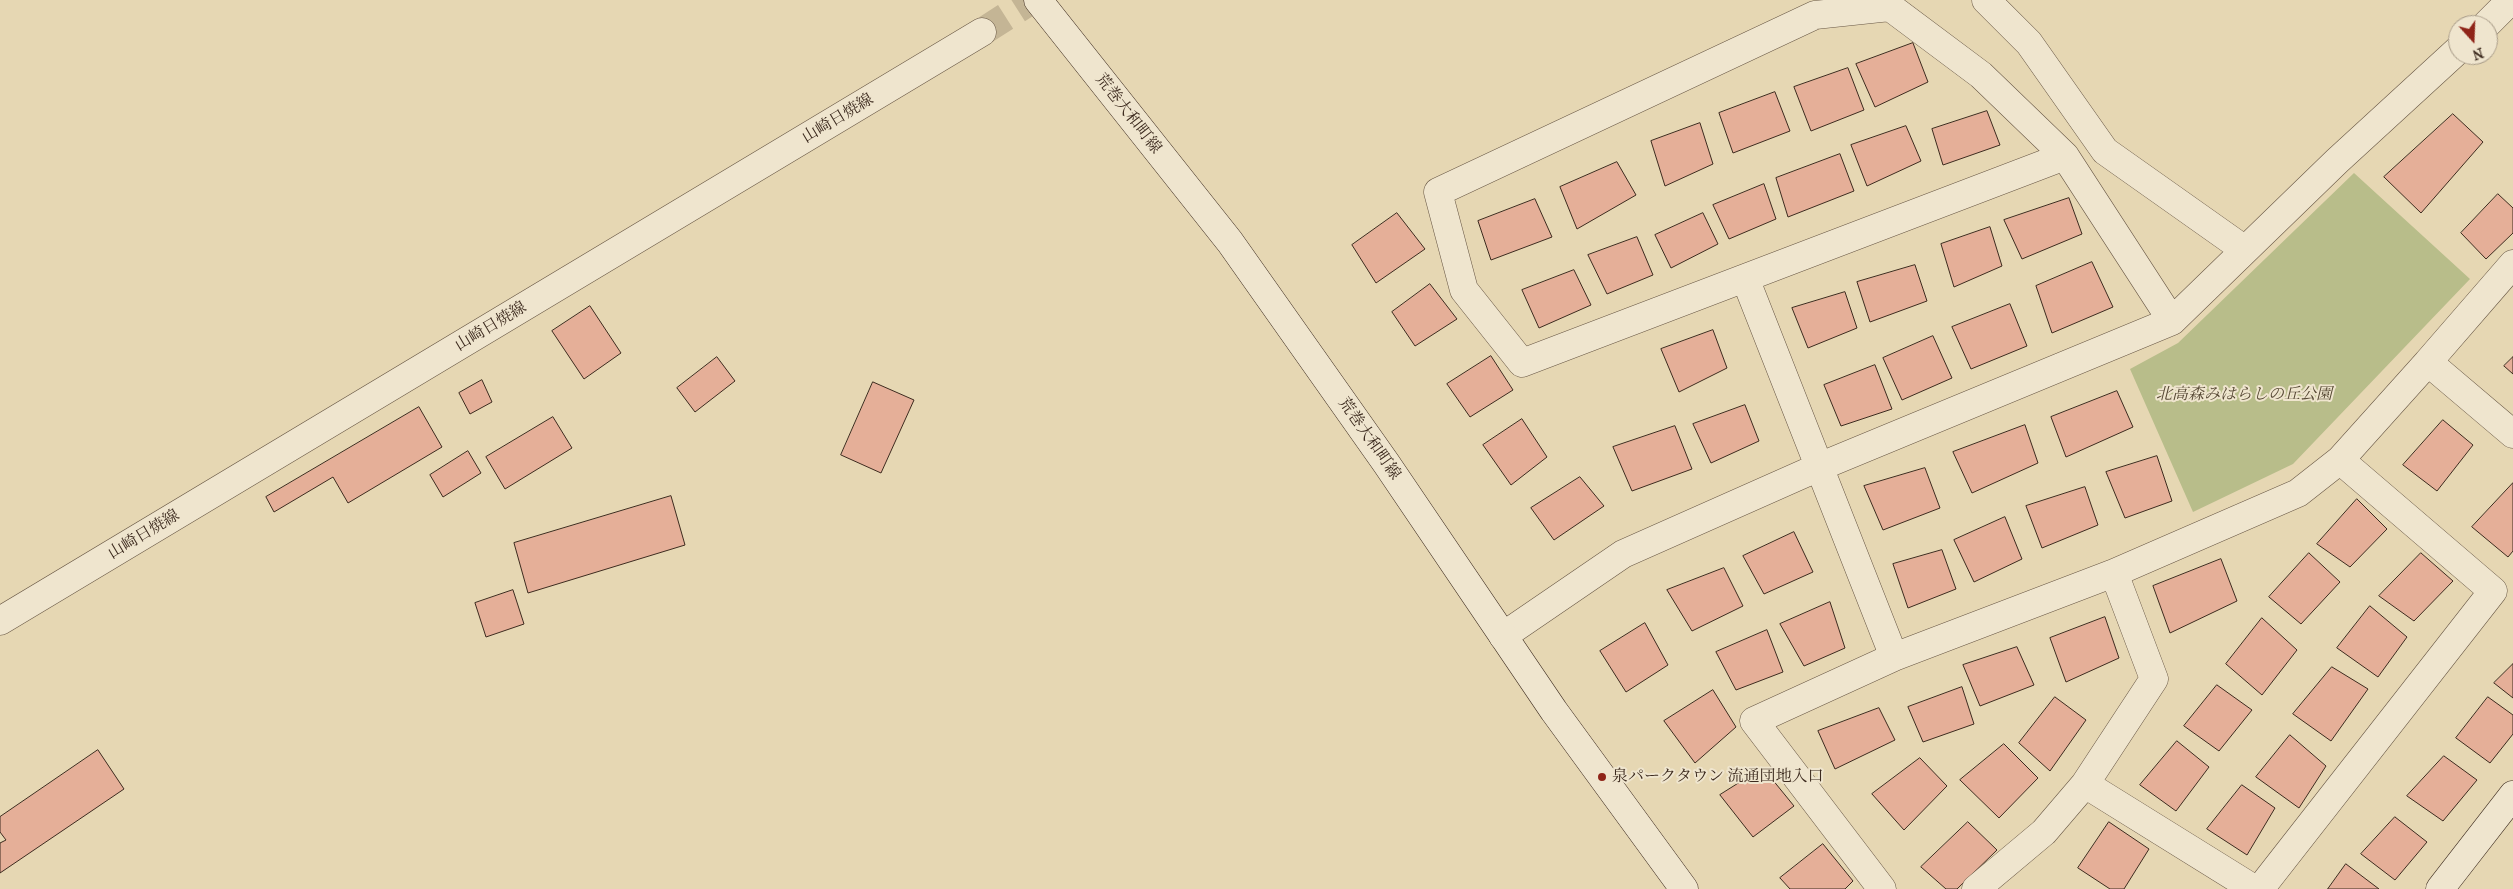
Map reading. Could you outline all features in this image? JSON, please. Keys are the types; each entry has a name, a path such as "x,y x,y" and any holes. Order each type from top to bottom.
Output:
{"street":[{"name":"荒巻大和町線","path":"1038,0 1230,242 1381,456 1554,711 1684,889"},
{"path":"1986,0 2029,42 2105,151 2245,250"},
{"path":"2496,15 2511,0"},
{"path":"2065,156 1522,363 1464,290 1438,192 1815,15 1890,8 1981,75 2065,156 2172,321"},
{"name":"山崎日焼線","path":"0,621 982,32"},
{"path":"1503,636 1623,554 1819,467 2172,321 2337,161 2448,59"},
{"path":"1882,889 1754,721 1894,657 2114,573 2298,493 2340,460 2513,264"},
{"path":"1745,278 1894,657"},
{"path":"2428,362 2513,434"},
{"path":"2260,889 2493,592 2340,460"},
{"path":"1976,889 2044,832 2085,784 2154,679 2114,573"},
{"path":"2085,784 2254,889"},
{"path":"2440,889 2513,795"}],"green space":[{"name":"北高森みはらしの丘公園","path":"2354,173 2470,279 2293,464 2193,512 2130,369 2178,343"}],"building":[{"path":"1913,43 1928,82 1875,107 1856,64"},
{"path":"1848,68 1864,110 1811,131 1794,87"},
{"path":"1775,92 1790,131 1733,153 1719,113"},
{"path":"1987,111 2000,145 1943,165 1932,129"},
{"path":"2453,114 2483,142 2421,213 2384,177"},
{"path":"1700,123 1713,164 1665,186 1651,141"},
{"path":"1906,126 1921,161 1867,186 1851,145"},
{"path":"1840,154 1854,191 1788,217 1776,178"},
{"path":"1617,162 1636,195 1577,229 1560,187"},
{"path":"1764,184 1776,219 1729,239 1713,205"},
{"path":"2498,194 2513,208 2513,233 2486,259 2461,233"},
{"path":"2069,198 2082,234 2022,259 2004,220"},
{"path":"1535,199 1552,237 1491,260 1478,221"},
{"path":"1397,213 1425,249 1376,283 1352,245"},
{"path":"1703,213 1718,244 1671,268 1655,235"},
{"path":"1990,227 2002,266 1954,287 1941,244"},
{"path":"1637,237 1653,275 1607,294 1588,255"},
{"path":"2092,262 2113,307 2052,333 2036,286"},
{"path":"1915,265 1927,301 1870,322 1857,282"},
{"path":"1574,270 1591,305 1539,328 1522,290"},
{"path":"1430,284 1457,319 1415,346 1392,312"},
{"path":"1845,292 1857,328 1808,348 1792,308"},
{"path":"2010,304 2027,346 1971,369 1952,327"},
{"path":"590,306 621,353 584,379 552,331"},
{"path":"1713,330 1727,368 1679,392 1661,349"},
{"path":"1933,336 1952,378 1902,400 1883,358"},
{"path":"1491,356 1513,390 1470,417 1447,384"},
{"path":"717,357 735,381 695,412 677,388"},
{"path":"2513,357 2513,374 2504,366"},
{"path":"1875,365 1892,409 1841,426 1824,385"},
{"path":"482,380 492,402 470,414 459,393"},
{"path":"873,382 914,400 881,473 841,455"},
{"path":"2117,391 2133,427 2066,457 2051,417"},
{"path":"1745,405 1759,441 1711,463 1693,424"},
{"path":"419,407 442,447 348,503 333,477 274,512 266,497"},
{"path":"553,417 572,448 505,489 486,457"},
{"path":"1522,419 1547,457 1511,485 1483,445"},
{"path":"2443,420 2473,445 2437,491 2403,465"},
{"path":"2025,425 2038,463 1972,493 1953,452"},
{"path":"1675,426 1692,469 1632,491 1613,447"},
{"path":"468,451 481,473 443,497 430,475"},
{"path":"2157,456 2172,501 2125,518 2106,472"},
{"path":"1925,468 1940,508 1883,530 1864,486"},
{"path":"1580,477 1604,506 1554,540 1531,508"},
{"path":"2513,483 2513,551 2508,557 2472,527"},
{"path":"2085,487 2098,525 2042,548 2026,506"},
{"path":"671,496 685,545 528,593 514,543"},
{"path":"2357,499 2387,529 2350,567 2317,544"},
{"path":"2005,517 2022,559 1974,582 1954,540"},
{"path":"1794,532 1813,572 1764,594 1743,556"},
{"path":"1942,550 1956,589 1908,608 1893,564"},
{"path":"2309,553 2340,582 2301,624 2269,597"},
{"path":"2421,553 2453,581 2414,621 2379,596"},
{"path":"2221,559 2237,601 2170,633 2153,586"},
{"path":"1724,568 1743,606 1692,631 1667,590"},
{"path":"513,590 524,624 486,637 475,603"},
{"path":"1830,602 1845,648 1804,666 1780,624"},
{"path":"2370,606 2407,637 2378,677 2337,648"},
{"path":"2105,617 2119,658 2066,682 2050,638"},
{"path":"2262,618 2297,650 2262,695 2226,664"},
{"path":"1645,623 1668,665 1626,692 1600,651"},
{"path":"1767,630 1783,672 1736,690 1716,652"},
{"path":"2017,647 2034,685 1980,706 1963,665"},
{"path":"2513,664 2513,698 2494,683"},
{"path":"2332,667 2368,689 2331,741 2293,714"},
{"path":"2217,685 2252,710 2219,751 2184,726"},
{"path":"1962,687 1974,724 1923,742 1908,707"},
{"path":"1713,690 1736,727 1695,763 1664,721"},
{"path":"2055,697 2086,720 2050,771 2019,743"},
{"path":"2488,697 2513,715 2513,734 2490,763 2456,738"},
{"path":"1879,708 1895,740 1835,769 1818,731"},
{"path":"2290,735 2326,766 2299,808 2256,777"},
{"path":"2177,741 2209,767 2176,811 2140,785"},
{"path":"2004,744 2038,778 1999,818 1960,780"},
{"path":"98,750 124,789 0,873 0,843 6,840 0,832 0,817"},
{"path":"2444,756 2477,780 2443,821 2407,796"},
{"path":"1920,758 1947,786 1904,830 1872,794"},
{"path":"1763,768 1794,806 1753,837 1720,795"},
{"path":"2242,785 2275,808 2247,855 2207,829"},
{"path":"2395,817 2427,842 2395,880 2361,854"},
{"path":"1968,822 1997,850 1957,889 1946,889 1921,867"},
{"path":"2109,822 2149,849 2124,889 2110,889 2078,868"},
{"path":"1823,844 1853,881 1845,889 1790,889 1780,878"},
{"path":"2346,864 2379,889 2328,889"}],"tunnel":[{"path":"982,32 1032,0"}],"place":[{"name":"泉パークタウン 流通団地入口","path":"1602,777"}]}
